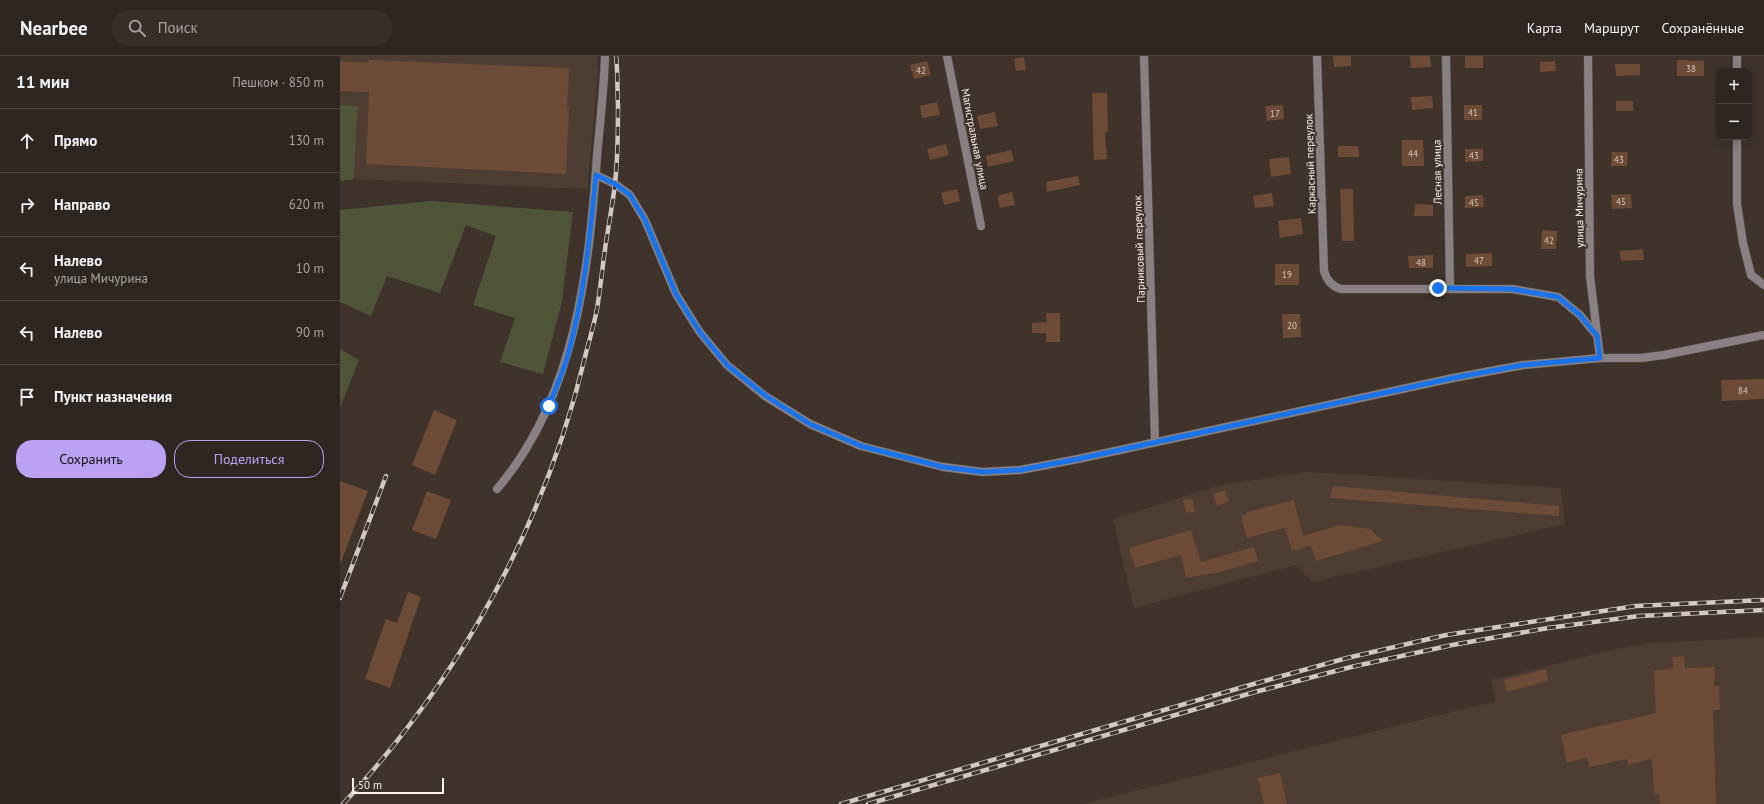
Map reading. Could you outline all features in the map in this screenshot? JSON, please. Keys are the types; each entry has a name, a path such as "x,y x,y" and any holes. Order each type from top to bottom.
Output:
{"street":[{"path":"497,489 514,470 529,446 549,406 567,358 581,298 590,234 605,56"},
{"name":"Магистральная улица","path":"947,56 982,226"},
{"name":"Парниковый переулок","path":"1144,56 1155,442"},
{"name":"Каркасный переулок","path":"1317,56 1324,271 1330,283 1341,289 1450,288"},
{"name":"Лесная улица","path":"1446,56 1450,288"},
{"name":"улица Мичурина","path":"1588,56 1590,276 1600,358"},
{"path":"1737,56 1737,68"},
{"path":"1737,140 1737,204 1743,243 1751,275 1764,285"},
{"path":"596,175 615,184 630,195 645,220 676,294 699,331 727,365 766,396 810,424 861,446 943,467 983,472 1020,470 1453,378 1523,365 1600,358 1641,358 1764,335"},
{"path":"1450,288 1512,289 1558,297 1580,315 1597,335"}],"shaded area":[{"path":"340,56 597,56 598,73 587,189 354,179 358,106 340,105"},
{"path":"1307,472 1561,488 1565,524 1312,582 1296,565 1134,608 1113,519 1221,485"},
{"path":"1764,637 1764,804 1083,804 1496,701 1491,680 1624,647 1657,643"}],"green space":[{"path":"340,105 358,106 354,179 340,181"},
{"path":"431,201 573,212 562,301 543,374 500,362 515,318 473,305 496,236 466,225 440,293 387,276 371,316 340,302 340,210"},
{"path":"340,349 359,360 340,408"}],"building":[{"path":"1333,56 1351,56 1351,66 1334,67"},
{"path":"1410,56 1430,56 1431,67 1411,68"},
{"path":"1465,56 1483,56 1483,68 1465,68"},
{"path":"1024,57 1026,70 1016,71 1014,59"},
{"path":"369,60 569,68 566,174 366,164 369,92 340,91 340,61 369,63"},
{"path":"1677,60 1704,61 1704,76 1677,76"},
{"path":"927,61 931,75 914,79 910,65"},
{"path":"1555,61 1556,71 1540,72 1540,62"},
{"path":"1615,64 1640,64 1640,75 1616,76"},
{"path":"1092,93 1107,93 1108,132 1105,132 1107,159 1094,160"},
{"path":"1432,96 1433,108 1412,110 1411,97"},
{"path":"1616,101 1633,101 1633,111 1616,111"},
{"path":"937,102 940,115 922,118 920,106"},
{"path":"1283,105 1284,119 1267,121 1265,106"},
{"path":"1464,105 1482,105 1482,120 1464,120"},
{"path":"995,112 998,126 980,129 977,116"},
{"path":"1402,140 1423,140 1424,166 1402,166"},
{"path":"946,144 949,155 930,160 927,149"},
{"path":"1338,146 1358,146 1359,157 1338,157"},
{"path":"1465,149 1483,149 1483,161 1465,162"},
{"path":"1011,150 1014,161 988,167 986,156"},
{"path":"1612,152 1628,152 1627,166 1611,166"},
{"path":"1289,157 1291,174 1271,177 1269,159"},
{"path":"1078,176 1080,185 1047,192 1046,182"},
{"path":"957,189 960,201 944,205 941,193"},
{"path":"1340,189 1353,189 1354,241 1342,241"},
{"path":"1012,192 1015,205 1000,208 997,196"},
{"path":"1272,193 1274,206 1255,208 1253,196"},
{"path":"1631,194 1632,208 1612,209 1611,195"},
{"path":"1483,195 1484,207 1465,208 1465,196"},
{"path":"1415,204 1433,205 1433,216 1414,216"},
{"path":"1301,218 1303,234 1280,238 1278,221"},
{"path":"1542,230 1557,231 1556,249 1541,249"},
{"path":"1643,249 1644,260 1621,261 1620,251"},
{"path":"1492,253 1492,266 1466,267 1466,254"},
{"path":"1433,255 1433,268 1409,268 1408,256"},
{"path":"1275,264 1299,264 1299,285 1275,285"},
{"path":"1046,313 1060,313 1060,342 1046,342 1046,333 1032,333 1032,323 1047,322"},
{"path":"1282,314 1300,314 1301,337 1283,338"},
{"path":"1764,379 1764,399 1722,401 1721,380"},
{"path":"434,410 457,420 435,475 412,465"},
{"path":"340,481 368,491 341,562 340,562"},
{"path":"1333,486 1559,506 1559,516 1330,498"},
{"path":"1225,490 1229,502 1217,506 1213,494"},
{"path":"427,491 451,500 436,539 412,530"},
{"path":"1193,499 1195,512 1186,513 1183,500"},
{"path":"1294,500 1303,536 1340,525 1370,529 1383,541 1316,561 1311,546 1292,551 1285,528 1247,538 1241,516 1247,514 1247,512"},
{"path":"1191,530 1201,562 1254,547 1258,561 1220,572 1186,578 1181,555 1135,568 1129,548"},
{"path":"408,592 421,597 390,688 365,679 386,619 397,623"},
{"path":"1684,656 1685,668 1715,667 1714,686 1719,686 1720,710 1713,710 1716,804 1660,804 1659,794 1654,794 1652,759 1628,765 1627,759 1589,767 1587,757 1567,763 1561,735 1656,713 1654,671 1673,668 1672,657"},
{"path":"1546,669 1548,681 1507,692 1504,680"},
{"path":"1280,773 1287,804 1264,804 1258,778"}],"railway":[{"path":"343,804 385,756 425,705 460,651 493,596 522,539 547,480 568,419 597,309 617,164 618,105 616,56"},
{"path":"340,598 386,476"},
{"path":"841,804 1250,685 1347,658 1446,635 1636,606 1764,600"},
{"path":"868,804 1255,692 1351,667 1452,645 1548,628 1639,616 1764,610"}],"route":[{"path":"549,406 567,358 581,298 596,175 615,184 630,195 645,220 676,294 699,331 727,365 766,396 810,424 861,446 943,467 983,472 1020,470 1078,459 1453,378 1523,365 1600,358 1597,335 1580,315 1558,297 1512,289 1438,288"}]}
